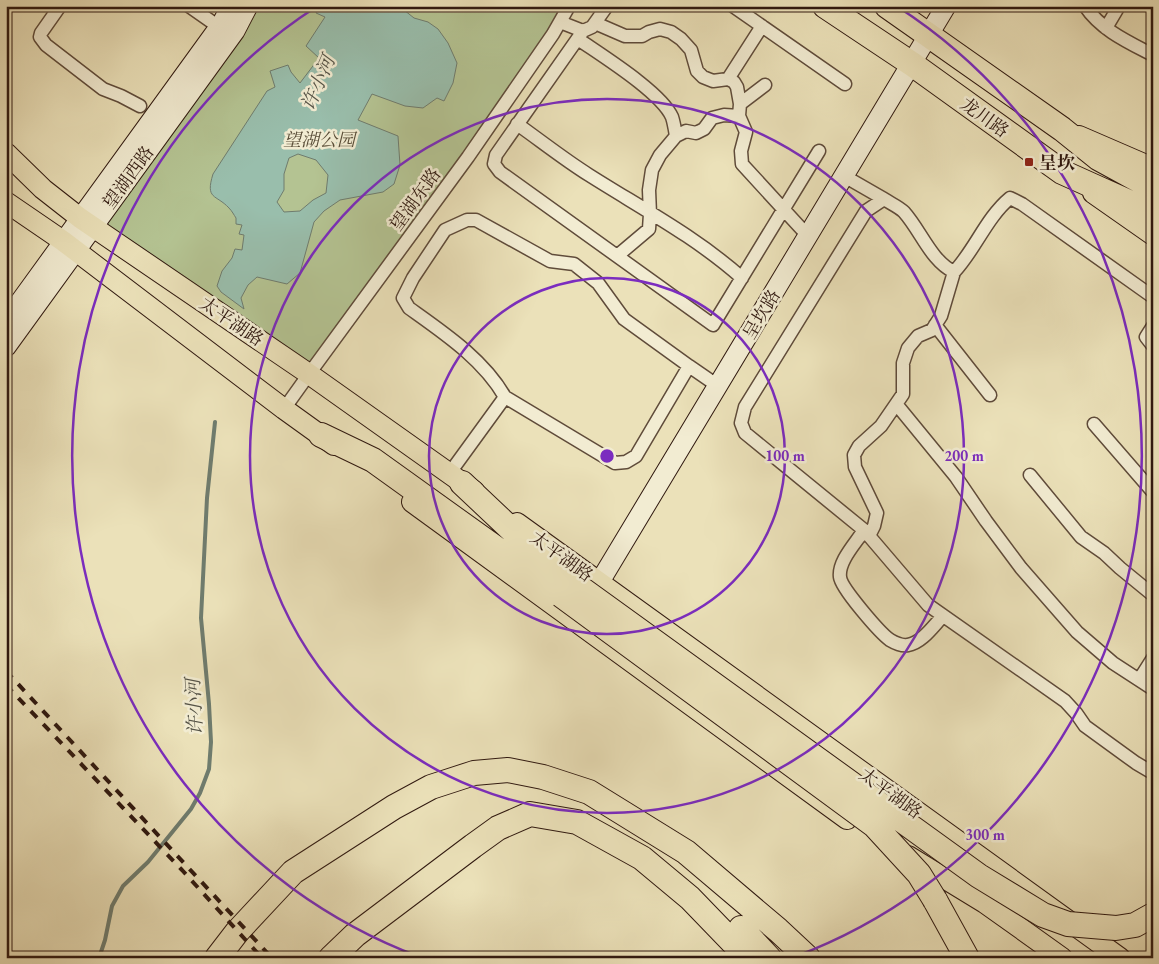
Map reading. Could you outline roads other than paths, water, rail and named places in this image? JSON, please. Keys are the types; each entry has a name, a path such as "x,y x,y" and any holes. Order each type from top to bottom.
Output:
{"highway":[{"name":"龙川路","path":"825,6 912,64 1062,172 1153,213"},
{"name":"龙川路","path":"887,6 1062,129 1098,158 1153,188"},
{"path":"321,435 373,460 566,588 978,876 1043,915 1068,924 1116,928 1135,924 1153,915"},
{"path":"456,478 550,566 566,588 874,825 919,874 967,958"},
{"path":"217,958 237,932 293,872 394,807 431,787 474,773 508,770 543,777 589,792 686,852 808,958"},
{"path":"331,958 355,935 498,828 530,814 577,822 642,858 690,898 748,958"},
{"path":"626,815 665,851 769,958"}],"main road":[{"path":"1062,129 1153,168"},
{"name":"太平湖路","path":"6,153 43,189 86,222 309,374 456,478 1120,958"},
{"path":"6,164 43,189"},
{"path":"1062,172 1153,235"},
{"name":"太平湖路","path":"6,202 69,246 284,409 847,820 986,903 1062,958"}],"street":[{"path":"60,6 41,33 40,38 46,45 103,89 140,106"},
{"path":"189,6 219,28"},
{"name":"望湖西路","path":"6,347 69,246 219,28 231,6"},
{"name":"望湖西路","path":"86,222 235,31 248,6"},
{"name":"望湖东路","path":"284,409 468,157 569,6"},
{"path":"607,6 592,27 581,35 517,124 496,155 494,164 500,172 713,326 819,151"},
{"path":"733,6 845,84"},
{"name":"呈坎路","path":"572,620 599,583 946,6"},
{"path":"1085,6 1091,15 1106,28 1153,56"},
{"path":"1106,28 1119,6"},
{"path":"560,22 581,35 657,98 671,116 676,136"},
{"path":"596,22 625,36 642,36 660,29 671,32 691,50 697,70 703,77 713,81 728,78 734,82 737,87 739,110 746,132 741,151 742,164 808,236"},
{"path":"728,78 762,26"},
{"path":"617,256 649,229 649,190 652,170 660,156 676,136 686,131 696,133 704,129 712,118 739,110 765,85"},
{"path":"517,124 588,175 690,237 742,278"},
{"path":"844,176 903,211 930,249 947,269 954,272"},
{"path":"943,616 920,639 909,645 899,645 882,632 848,592 840,578 841,565 874,526 877,513 855,467 854,455 859,446 881,426 897,405 903,394 903,363 908,348 918,336 932,330 941,316 954,272 966,259 1001,206 1010,198 1022,204 1153,297"},
{"path":"884,199 866,211 745,407 741,423 745,433 867,533 928,605 1065,701 1085,726 1153,773"},
{"path":"689,366 636,456 626,462 615,463 505,397 486,370 468,352 408,308 403,298 413,278 445,230 467,220 476,220 550,261 574,264 598,283 624,319 718,386"},
{"name":"望湖西路","path":"6,321 69,246"},
{"path":"935,325 990,395"},
{"path":"1153,326 1146,337 1153,346"},
{"path":"456,478 505,397"},
{"path":"897,405 956,477 986,521 1022,568 1078,632 1113,663 1153,689"},
{"path":"1094,424 1153,492"},
{"path":"1030,475 1081,537 1104,552 1153,595"},
{"path":"1139,680 1153,658"}],"water":[{"path":"325,6 399,6 414,18 428,22 438,29 448,43 457,63 453,83 444,101 437,98 423,108 405,106 372,94 358,120 398,136 400,165 394,184 383,192 340,200 324,211 314,222 300,273 287,284 257,277 248,285 241,298 244,309 221,292 217,286 222,271 232,258 235,249 242,250 244,235 239,234 242,225 236,224 236,218 231,210 213,196 210,188 213,174 267,91 275,87 270,71 288,65 300,83 319,58 306,46 325,17 316,13 318,8 324,9","holes":["298,154 316,160 328,175 326,193 313,200 300,211 284,212 277,202 284,190 284,174 289,158"]}],"waterway":[{"name":"许小河","path":"99,958 112,906 123,886 148,862 191,809 200,793 209,769 211,742 209,704 201,618 207,498 215,422"}],"railway":[{"path":"6,671 272,958"},
{"path":"6,685 182,870 262,958"}],"place":[{"name":"呈坎","path":"1029,162"}],"park label":[{"name":"望湖公园","path":"319,139"}]}
